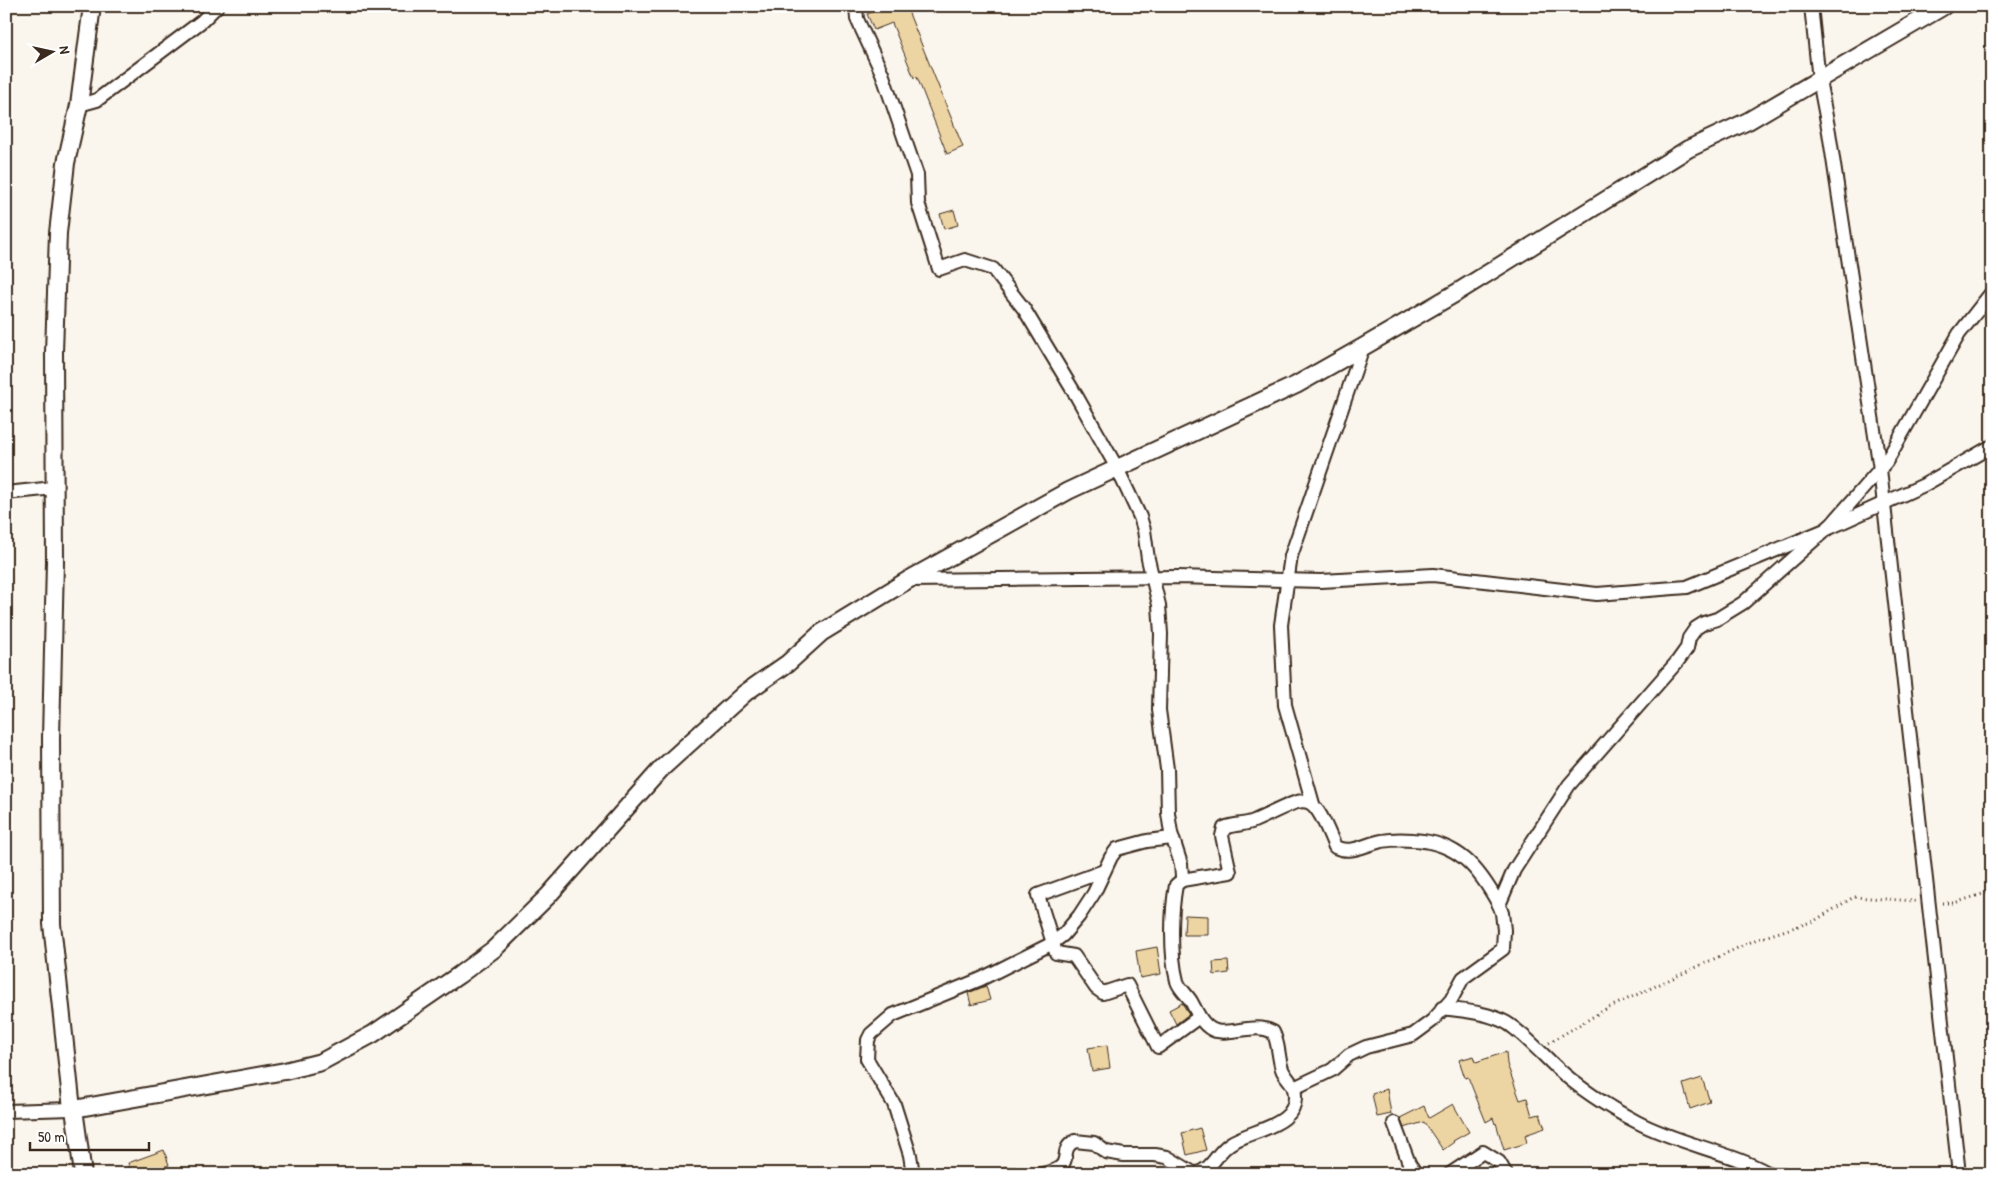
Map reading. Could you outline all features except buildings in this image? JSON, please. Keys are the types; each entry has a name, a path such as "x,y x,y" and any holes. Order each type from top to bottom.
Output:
{"street":[{"path":"83,1174 73,1109 52,924 51,738 54,352 58,233 66,163 79,105 92,6"},
{"path":"79,105 97,100 202,21 217,6"},
{"path":"856,6 857,18 882,73 917,175 918,204 939,269 964,260 993,269 1024,309 1077,397 1117,468 1144,530 1148,559 1159,605 1161,634 1159,710 1167,769 1168,813 1182,880"},
{"path":"1811,6 1819,80 1880,469 1959,1174"},
{"path":"6,1111 73,1109 285,1071 321,1062 373,1034 494,949 548,896 661,769 745,693 788,663 821,633 908,580 1068,491 1296,385 1538,243 1688,149 1748,121 1944,6"},
{"path":"1499,905 1514,870 1569,785 1677,662 1687,648 1689,638 1696,628 1717,619 1744,603 1825,530 1880,469 1893,451 1959,334 1992,292"},
{"path":"1294,1088 1332,1070 1349,1055 1366,1047 1414,1035 1432,1021 1451,1000 1463,978 1502,949 1504,930 1499,905 1482,875 1455,850 1432,841 1396,839 1381,841 1353,851 1335,847 1323,817 1313,804 1285,704 1281,625 1292,556 1363,347"},
{"path":"908,580 1153,577 1321,580 1433,575 1597,594 1687,587 1825,530 1924,485 1992,446"},
{"path":"6,493 54,488"},
{"path":"1042,1174 1059,1170 1065,1164 1066,1152 1069,1145 1075,1140 1094,1143 1106,1152 1166,1157 1195,1174 1204,1172 1212,1170 1227,1146 1286,1118 1294,1104 1294,1088 1282,1070 1273,1032 1267,1029 1256,1028 1226,1031 1215,1030 1206,1026 1177,982 1173,935 1176,888 1182,880 1230,872 1222,836 1224,828 1253,822 1289,804 1306,800 1313,804"},
{"path":"913,1174 910,1155 894,1104 867,1059 869,1036 893,1016 989,975 1052,942 1070,927 1079,916 1094,893 1110,857 1117,849 1147,841 1172,838"},
{"path":"1104,871 1038,895 1056,953 1074,956 1096,988 1103,993 1127,985 1158,1047 1199,1017"},
{"path":"1442,1008 1495,1017 1508,1023 1558,1069 1602,1103 1638,1123 1668,1136 1752,1164 1768,1173"},
{"path":"1394,1123 1409,1163 1416,1174"},
{"path":"1450,1174 1483,1152 1499,1162 1506,1174"},
{"path":"1005,1174 1013,1174"},
{"path":"1758,1174 1783,1174"}],"path":[{"path":"1537,1050 1606,1009 1755,940 1814,921 1854,897 1954,903 1992,891"}]}
